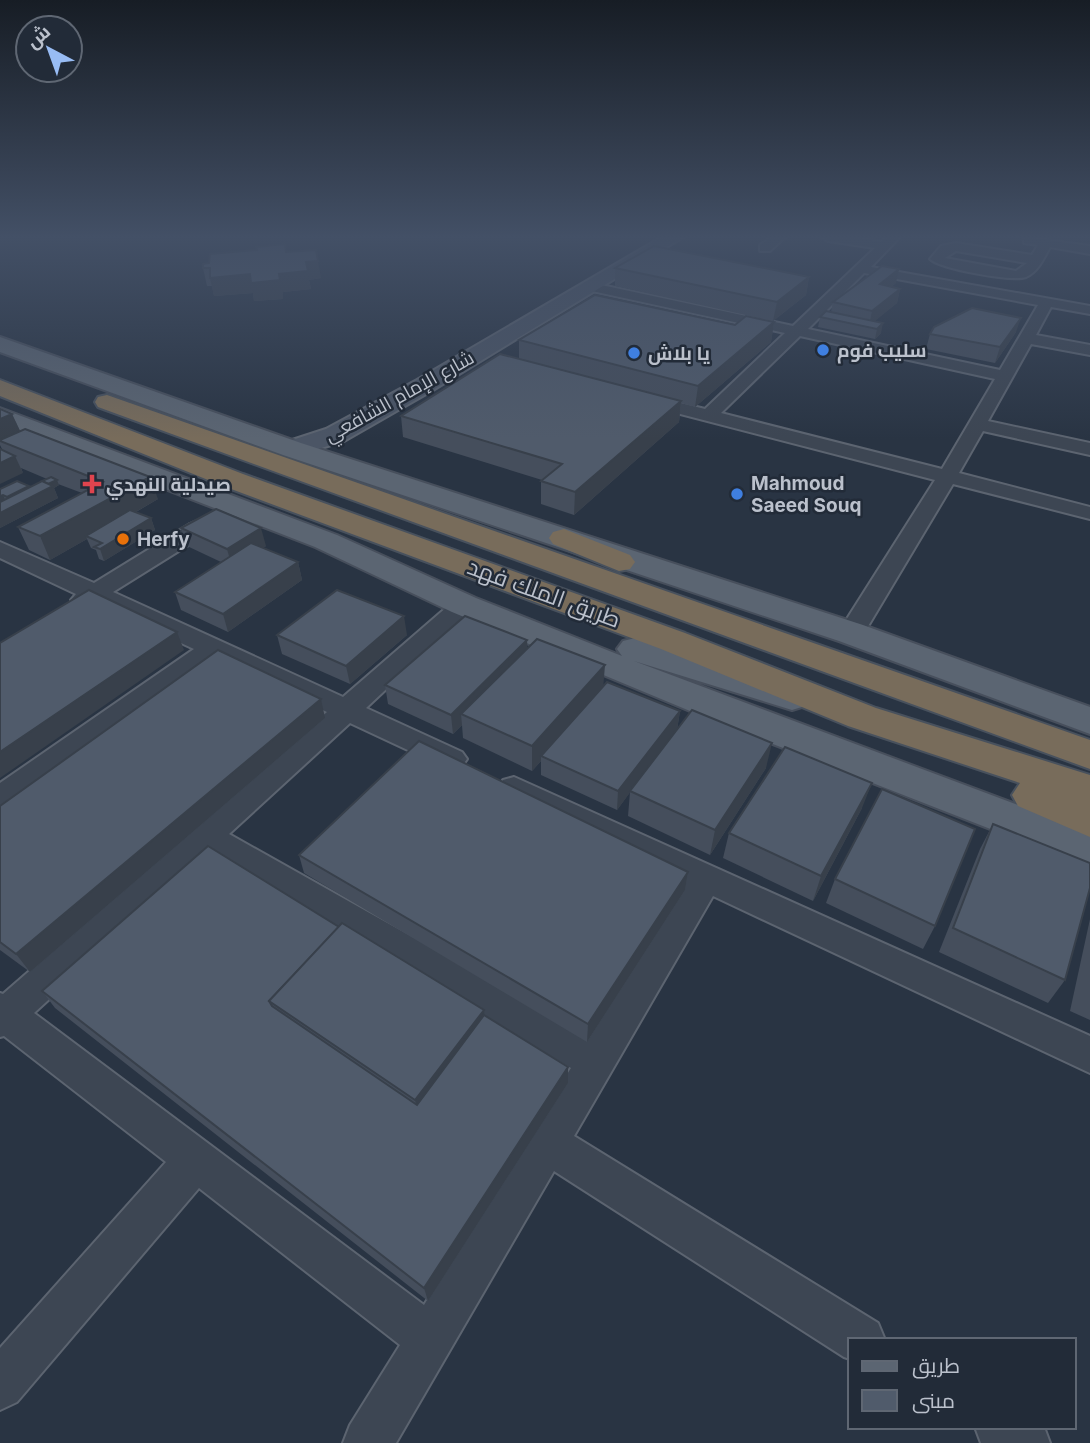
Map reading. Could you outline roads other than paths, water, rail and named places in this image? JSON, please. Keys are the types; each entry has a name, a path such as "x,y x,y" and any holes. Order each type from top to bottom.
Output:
{"highway":[{"name":"طريق الملك فهد","path":"0,362 276,454 1090,755"},
{"name":"طريق الملك فهد","path":"0,387 236,494 673,641 862,717 1090,791"},
{"path":"564,538 1031,734"},
{"path":"862,717 1090,820"}],"main road":[{"name":"شارع الإمام الشافعي","path":"472,333 522,304"},
{"name":"شارع الإمام الشافعي","path":"276,454 335,435 562,304"},
{"path":"0,346 276,454 564,538 851,633 1090,721"},
{"path":"393,377 425,385"},
{"name":"شارع الإمام الشافعي","path":"276,454 302,433 370,391"},
{"path":"0,416 35,438 236,494 326,541 464,605 727,712 1090,850"},
{"path":"326,541 672,662 862,717"}],"street":[{"path":"673,304 1006,376"},
{"path":"708,416 824,304"},
{"path":"851,633 947,477 1046,304"},
{"path":"1060,304 1090,310"},
{"path":"1027,338 1090,350"},
{"path":"471,356 497,362"},
{"path":"629,396 1090,513"},
{"path":"978,424 1090,449"},
{"path":"59,615 198,529 236,494"},
{"path":"0,549 1090,1055"},
{"path":"431,1339 2,1015 207,836 464,605"},
{"path":"0,799 213,648"},
{"path":"207,836 596,1062"},
{"path":"368,1443 706,877"},
{"path":"547,1143 858,1338"},
{"path":"0,1385 196,1160"},
{"path":"1003,1429 1025,1443"}],"place":[{"name":"سليب فوم","path":"823,350"},
{"name":"يا بلاش","path":"634,353"},
{"name":"صيدلية النهدي","path":"92,484"},
{"name":"Mahmoud Saeed Souq","path":"737,494"},
{"name":"Herfy","path":"123,539"}]}
